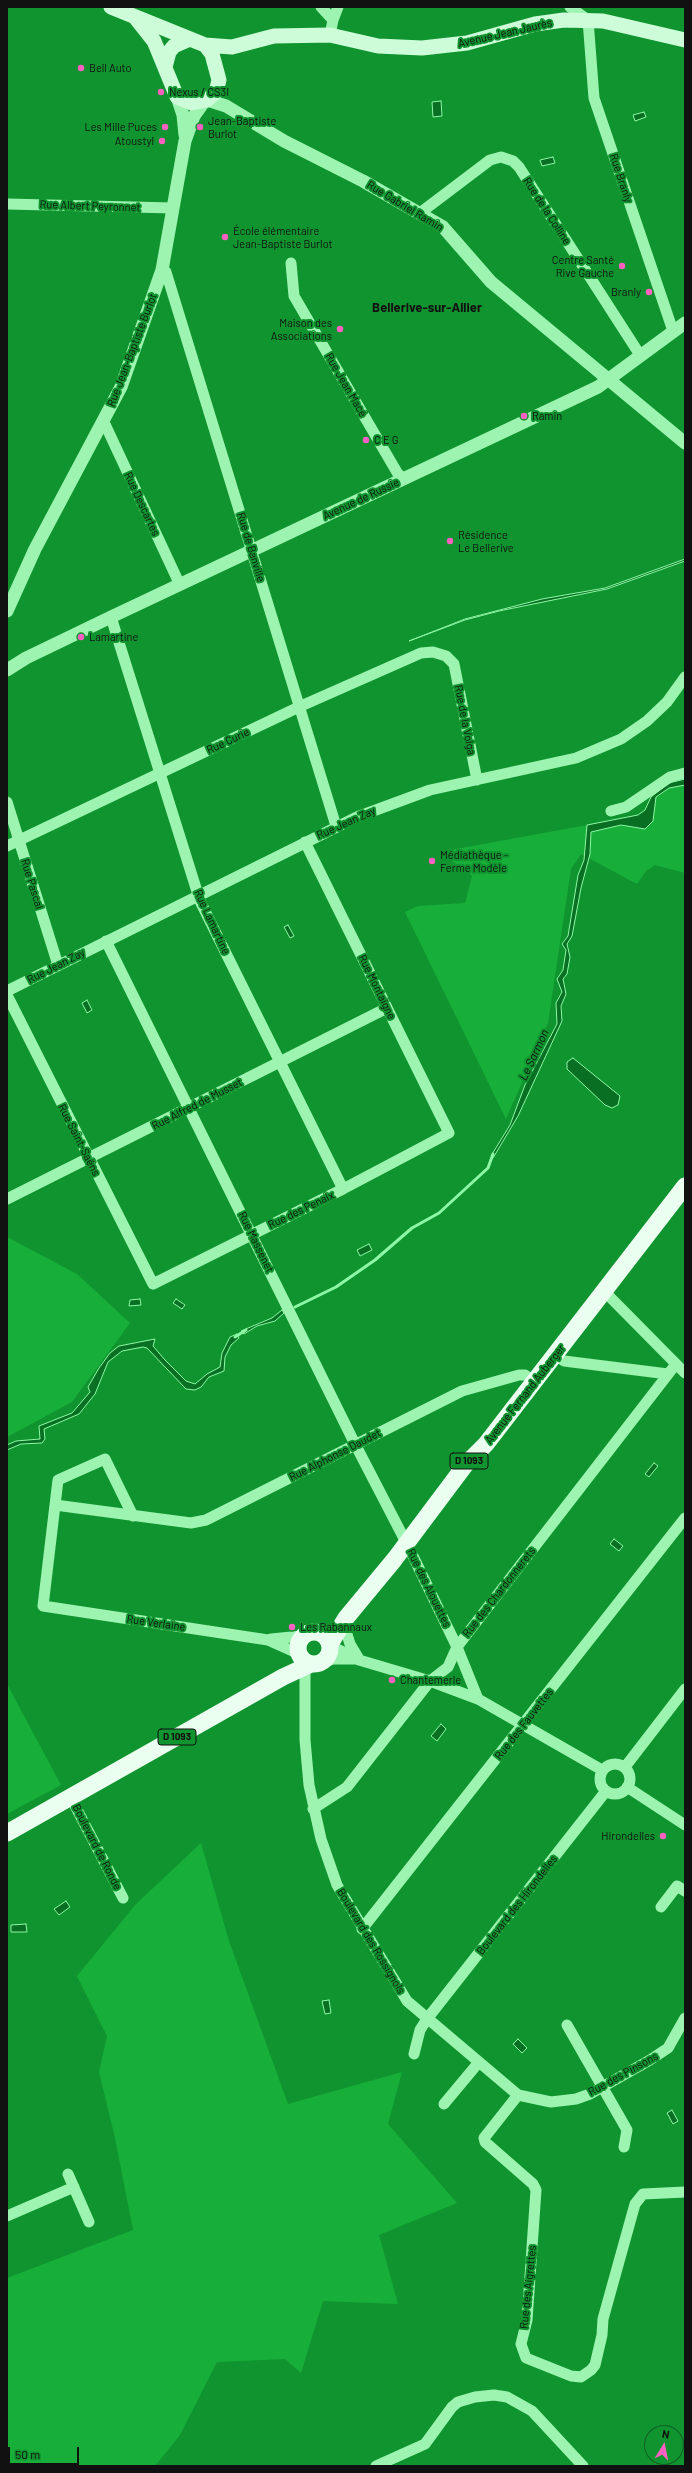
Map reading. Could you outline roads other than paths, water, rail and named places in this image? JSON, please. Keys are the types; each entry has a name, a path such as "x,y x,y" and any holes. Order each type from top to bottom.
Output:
{"main road":[{"path":"111,7 205,45 212,54 219,80 216,92 206,101 192,103 177,97 154,41 135,17"},
{"name":"Avenue Jean Jaurès","path":"205,45 232,47 274,36 330,35 378,46 422,48 467,43 534,24 588,20 685,40"},
{"path":"165,67 169,52 174,46 190,39"},
{"name":"Avenue Fernand Auberger","path":"283,1677 316,1655 407,1544 466,1464 486,1444 660,1216 685,1186"},
{"path":"302,1636 308,1633 316,1655"},
{"name":"D 1093","path":"8,1825 70,1796 283,1677"}],"street":[{"path":"322,7 332,20"},
{"path":"330,35 332,20 338,7"},
{"path":"570,7 588,20"},
{"name":"Rue Branly","path":"588,20 594,98 673,331"},
{"name":"Rue Jean-Baptiste Burlot","path":"177,97 183,115 185,141"},
{"name":"Rue Jean-Baptiste Burlot","path":"7,611 35,549 104,422 121,387 162,270 185,141 194,116 206,101"},
{"name":"Rue Gabriel Ramin","path":"206,101 226,106 284,141 420,213 443,227 491,282 685,443"},
{"name":"Rue de la Colline","path":"420,213 490,160 501,157 513,161 519,167 640,355"},
{"name":"Rue Albert Peyronnet","path":"7,204 173,208"},
{"name":"Rue Jean Macé","path":"291,263 294,296 398,474 405,479"},
{"name":"Rue de Banville","path":"162,270 166,272 301,706 336,826"},
{"name":"Avenue de Russie","path":"7,670 26,658 111,617 598,387 685,323"},
{"name":"Rue Descartes","path":"104,422 180,585"},
{"name":"Rue Lamartine","path":"111,617 198,894 343,1189"},
{"name":"Rue Curie","path":"7,846 301,706 421,653 433,652 446,656 451,662"},
{"name":"Avenue de Russie","path":"7,663 26,658"},
{"name":"Rue de la Volga","path":"451,662 460,692 477,780"},
{"name":"Rue Jean Zay","path":"7,990 336,826 388,804 430,790 576,758 621,739 648,720 668,702 685,676"},
{"path":"610,811 626,807 670,777 685,773"},
{"name":"Rue Pascal","path":"7,802 58,965"},
{"name":"Rue Montaigne","path":"305,842 449,1133"},
{"name":"Rue Massenet","path":"106,941 253,1234 356,1445 407,1544"},
{"name":"Rue Saint-Saëns","path":"7,995 152,1284"},
{"name":"Rue Alfred de Musset","path":"7,1199 387,1008"},
{"name":"Rue des Penaix","path":"152,1284 343,1189 449,1133"},
{"path":"604,1291 685,1373"},
{"path":"554,1356 564,1361 668,1374"},
{"name":"Rue des Chardonnerets","path":"313,1809 347,1787 430,1681 448,1667 458,1646 676,1364"},
{"name":"Rue Alphonse Daudet","path":"55,1506 191,1523 206,1520 462,1391 519,1375 525,1375 534,1381"},
{"path":"55,1506 58,1480 105,1459 133,1516"},
{"name":"Rue Verlaine","path":"55,1506 43,1606 268,1640 316,1655 359,1660"},
{"name":"Rue des Fauvettes","path":"362,1929 685,1518"},
{"name":"Rue des Alouettes","path":"407,1544 458,1646 478,1699"},
{"path":"346,1618 345,1628 350,1644 359,1660"},
{"name":"Rue Verlaine","path":"268,1640 302,1636"},
{"path":"316,1655 334,1659 359,1660 430,1681 478,1699 602,1770"},
{"name":"Boulevard des Rossignols","path":"316,1655 306,1688 305,1740 308,1785 321,1839 337,1885 362,1929 407,2001 427,2019"},
{"path":"283,1677 306,1688"},
{"path":"625,1768 685,1689"},
{"path":"615,1764 625,1768 630,1779 627,1787 620,1793 606,1791 600,1779 602,1770 615,1764"},
{"path":"627,1787 685,1825"},
{"name":"Boulevard des Hirondelles","path":"427,2019 606,1791"},
{"name":"Boulevard de Ronde","path":"70,1796 123,1898"},
{"path":"661,1907 677,1886 685,1891"},
{"path":"414,2054 420,2030 427,2019"},
{"name":"Rue des Pinsons","path":"427,2019 518,2094 538,2101 551,2102 576,2099 603,2088 668,2048 684,2025"},
{"path":"567,2025 627,2130 624,2147"},
{"path":"444,2104 479,2062"},
{"name":"Rue des Aigrettes","path":"518,2094 484,2138 485,2142 533,2184 536,2190 527,2320 521,2344 526,2358 571,2376 581,2377 591,2370 595,2365 602,2335 603,2319 635,2204 643,2194 685,2192"},
{"path":"68,2174 89,2222"},
{"path":"7,2216 74,2187"},
{"path":"376,2466 425,2444 458,2402 475,2397 494,2395 508,2396 532,2411 583,2466"}],"waterway":[{"name":"Le Sarmon","path":"295,1307 336,1287 375,1260 412,1228 439,1213 488,1168 493,1154"},
{"name":"Le Sarmon","path":"235,1337 246,1330"}],"place":[{"name":"Bell Auto","path":"81,68"},
{"name":"Nexus / CS3I","path":"161,92"},
{"name":"Les Mille Puces","path":"165,127"},
{"name":"Jean-Baptiste Burlot","path":"200,127"},
{"name":"Atoustyl","path":"162,141"},
{"name":"École élémentaire Jean-Baptiste Burlot","path":"225,237"},
{"name":"Centre Santé Rive Gauche","path":"622,266"},
{"name":"Branly","path":"649,292"},
{"name":"Maison des Associations","path":"340,329"},
{"name":"Ramin","path":"524,416"},
{"name":"C E G","path":"366,440"},
{"name":"Résidence Le Bellerive","path":"450,541"},
{"name":"Lamartine","path":"81,637"},
{"name":"Médiathèque - Ferme Modèle","path":"432,861"},
{"name":"Les Rabannaux","path":"292,1627"},
{"name":"Chantemerle","path":"392,1680"},
{"name":"Hirondelles","path":"663,1836"}],"district":[{"name":"Bellerive-sur-Allier","path":"427,308"}]}
